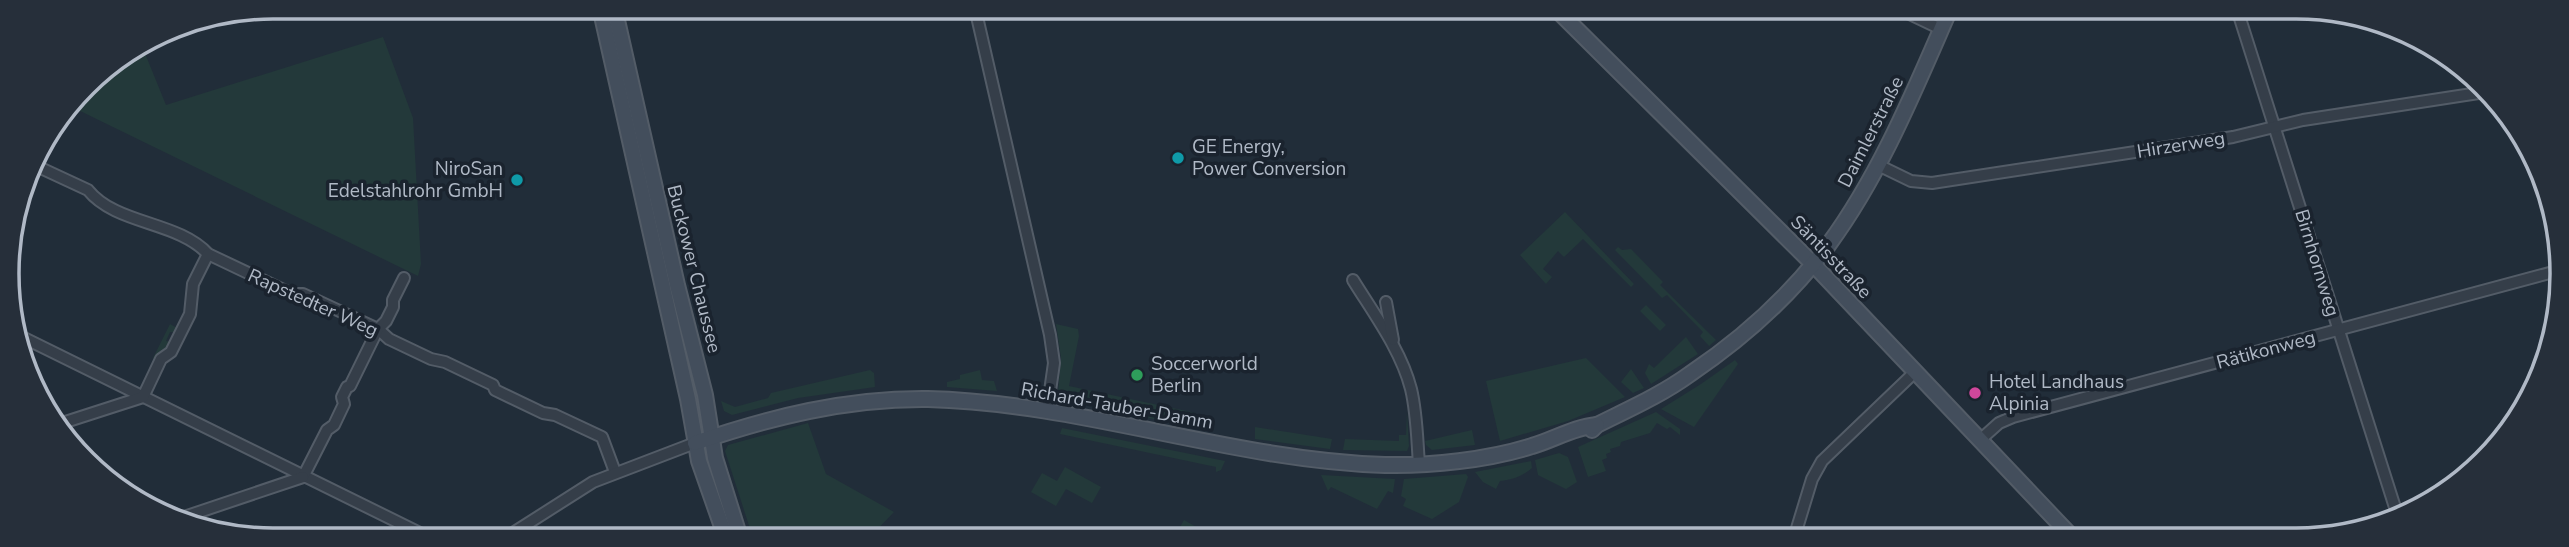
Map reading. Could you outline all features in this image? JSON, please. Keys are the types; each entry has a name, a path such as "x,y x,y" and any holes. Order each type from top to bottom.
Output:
{"street":[{"name":"Buckower Chaussee","path":"603,19 688,399 699,461 722,528"},
{"name":"Buckower Chaussee","path":"617,19 713,437 715,458 737,528"},
{"path":"978,19 1050,335 1054,363 1047,412"},
{"name":"Säntisstraße","path":"1566,19 1813,264 2064,528"},
{"path":"1920,19 1941,29"},
{"name":"Daimlerstraße","path":"1813,264 1837,233 1878,164 1907,108 1946,19"},
{"name":"Birnhornweg","path":"2240,19 2395,507"},
{"name":"Hirzerweg","path":"1878,164 1911,181 1932,183 2233,137 2306,119 2475,94"},
{"name":"Rapstedter Weg","path":"42,169 88,190 94,198 137,220 152,222 201,247 208,254 292,294 303,294 378,329 389,339 493,385 495,390 542,414 555,415 602,437 615,472"},
{"path":"67,421 143,397 161,359 171,352 190,314 192,285 208,254"},
{"name":"Richard-Tauber-Damm","path":"695,443 810,410 860,402 954,400 1047,412 1284,456 1359,464 1419,464 1485,456 1535,445 1546,446 1570,439 1590,432 1597,425 1648,400 1709,361 1764,316 1813,264"},
{"name":"Rätikonweg","path":"1980,440 1999,423 2013,417 2550,273"},
{"path":"192,514 303,477 327,430 334,425 344,404 342,397 378,329 386,321 404,278"},
{"path":"1353,280 1395,350 1411,388 1419,464"},
{"path":"1386,302 1395,350"},
{"path":"28,340 409,528"},
{"path":"1797,528 1812,480 1822,461 1914,372"},
{"path":"521,528 593,482 695,443"}],"green space":[{"path":"383,37 413,118 421,264 418,276 79,110 106,82 145,54 166,105"},
{"path":"1565,212 1634,284 1631,287 1583,239 1564,257 1558,251 1543,269 1552,277 1546,284 1520,255"},
{"path":"1618,247 1622,250 1631,249 1663,282 1660,285 1716,340 1709,346 1700,336 1703,332 1667,295 1662,298 1615,250"},
{"path":"1646,305 1666,325 1660,331 1640,311"},
{"path":"170,324 179,329 178,332 170,332 166,341 173,342 168,351 156,359 153,358"},
{"path":"1056,324 1078,329 1069,386 1196,413 1189,426 1064,401 1058,393 1061,358"},
{"path":"1686,337 1698,354 1651,384 1645,373 1649,364 1654,368"},
{"path":"1586,358 1625,397 1568,421 1500,441 1486,381"},
{"path":"1735,360 1738,364 1694,427 1661,409 1701,384"},
{"path":"1631,369 1644,388 1633,393 1621,382"},
{"path":"870,370 874,373 875,387 798,398 732,415 724,411 721,401 735,407 768,398 771,393"},
{"path":"980,370 982,380 994,381 997,391 947,387 947,382 960,379 960,375"},
{"path":"1407,412 1407,451 1343,450 1345,439 1399,441 1399,435 1406,435"},
{"path":"1656,412 1680,429 1680,435 1670,427 1667,429 1657,423 1650,433 1621,442 1620,446 1610,449 1611,452 1606,454 1607,458 1602,460 1606,471 1588,477 1578,447"},
{"path":"808,423 826,474 894,512 879,528 750,528 725,451 728,445"},
{"path":"1255,427 1332,439 1330,449 1255,439"},
{"path":"1062,428 1225,461 1221,470 1216,472 1216,467 1060,434"},
{"path":"1472,430 1475,445 1432,450 1426,445 1425,441"},
{"path":"1559,453 1568,457 1577,482 1566,489 1538,475 1535,460"},
{"path":"1531,461 1532,468 1517,477 1500,481 1496,489 1483,482 1475,472"},
{"path":"1065,467 1101,487 1092,503 1066,489 1056,506 1031,492 1042,473 1057,481"},
{"path":"1466,474 1468,477 1459,502 1432,519 1403,506 1406,499 1401,496 1404,479"},
{"path":"1321,475 1395,479 1393,493 1388,491 1377,509 1331,487 1328,491"},
{"path":"1184,520 1198,528 1180,528"}],"place":[{"name":"GE Energy, Power Conversion","path":"1178,158"},
{"name":"NiroSan Edelstahlrohr GmbH","path":"517,180"},
{"name":"Soccerworld Berlin","path":"1137,375"},
{"name":"Hotel Landhaus Alpinia","path":"1975,393"}]}
